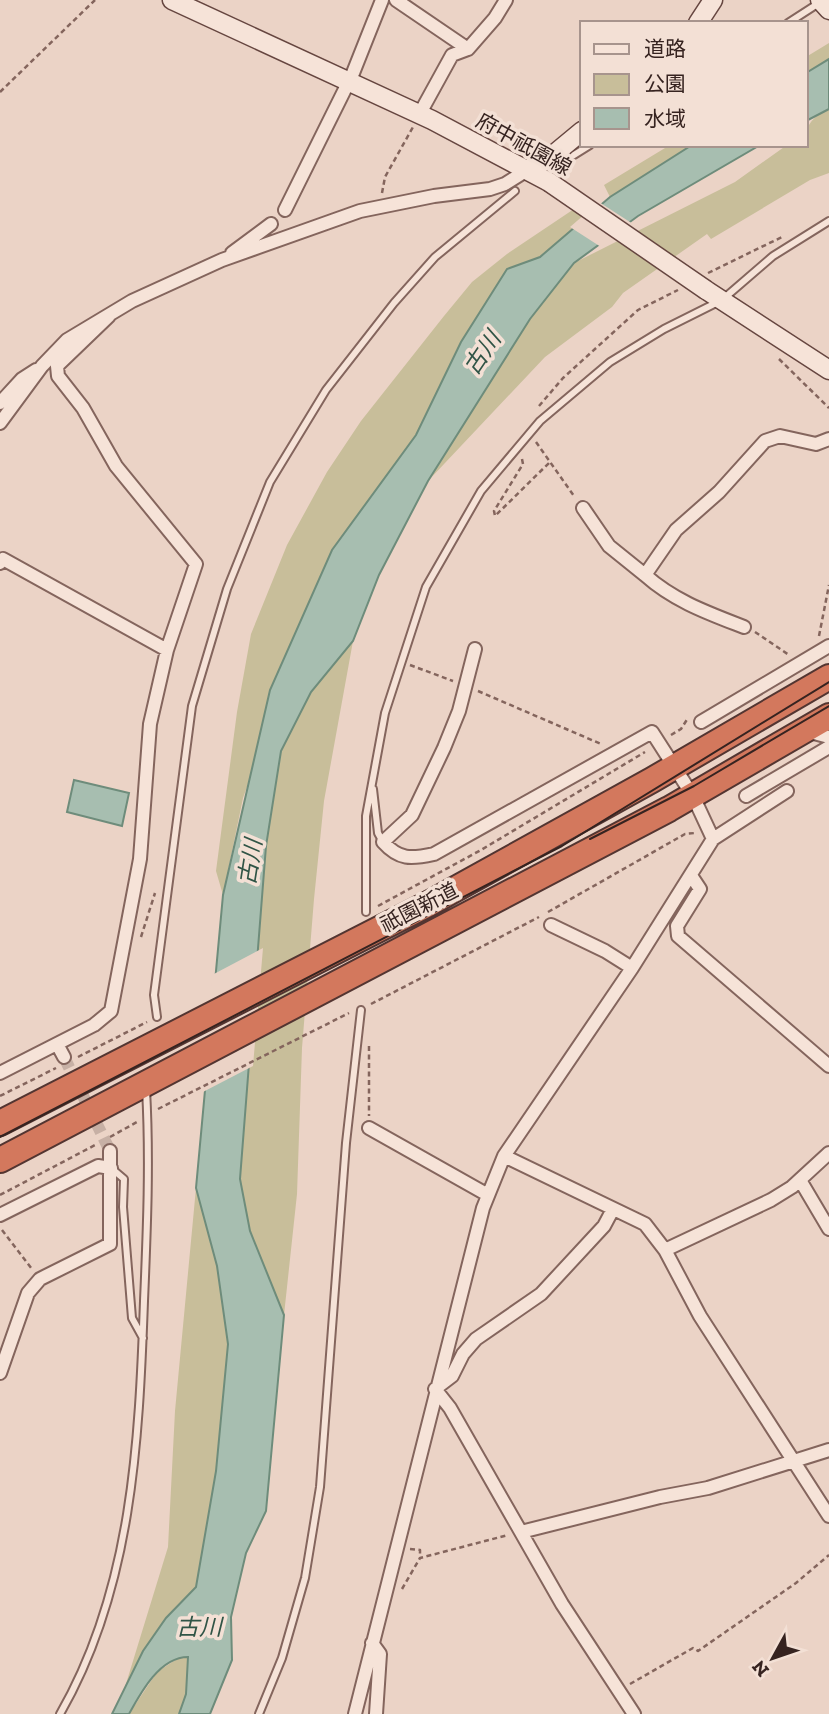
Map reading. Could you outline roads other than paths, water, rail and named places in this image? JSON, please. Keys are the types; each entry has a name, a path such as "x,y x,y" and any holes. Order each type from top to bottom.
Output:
{"highway":[{"name":"祇園新道","path":"0,1123 163,1027 430,903 673,768 829,677"},
{"name":"祇園新道","path":"0,1160 693,796 829,716"}],"main road":[{"name":"府中祇園線","path":"172,0 529,169 707,282 722,300 829,370"},
{"path":"699,21 713,0"},
{"path":"529,169 547,160 580,133"}],"street":[{"path":"285,210 347,81 382,0"},
{"path":"396,0 468,49"},
{"path":"419,115 452,55 468,49 495,18 506,0"},
{"path":"0,423 41,366 67,340 132,302 222,260 360,211 489,190 505,184 529,169"},
{"path":"222,260 271,224"},
{"path":"0,1073 94,1026 111,1011 140,859 150,724 167,650 196,564 116,466 83,408 58,376 57,366 109,316"},
{"path":"0,402 22,379 41,366"},
{"path":"645,575 676,530 719,492 765,441 780,436 816,444 829,439"},
{"path":"583,508 609,546 674,597 744,627"},
{"path":"0,563 3,559 167,650"},
{"path":"701,722 787,672 824,644"},
{"path":"475,649 466,686 444,748 412,815 383,842 394,854 411,859 434,854 652,732 693,796 713,839"},
{"path":"773,709 787,672"},
{"path":"805,731 829,737"},
{"path":"746,796 829,747"},
{"path":"355,1714 435,1390 488,1195 504,1156 692,877 713,839 787,791"},
{"path":"692,877 700,889 677,926 678,936 829,1066"},
{"path":"551,925 584,940 632,968"},
{"path":"57,1044 64,1057"},
{"path":"369,1128 488,1195"},
{"path":"0,1373 28,1293 40,1279 110,1244 110,1151"},
{"path":"665,1250 771,1200 800,1180 829,1153"},
{"path":"504,1156 612,1211 645,1224 665,1250 700,1316 829,1516"},
{"path":"0,1215 98,1166 111,1168"},
{"path":"800,1180 829,1229"},
{"path":"435,1390 452,1376 463,1354 477,1339 541,1294 604,1226 612,1211"},
{"path":"435,1390 450,1408 562,1604 634,1714"},
{"path":"521,1532 660,1497 708,1488 829,1450"},
{"path":"372,1643 380,1654 376,1714"}],"lane":[{"path":"792,21 824,3"},
{"path":"574,155 587,147"},
{"path":"163,1027 154,995 192,706 227,589 270,482 326,390 394,303 435,257 514,191"},
{"path":"366,912 366,816 385,713 426,587 481,491 540,421 610,362 664,328 722,300 774,256 829,221"},
{"path":"372,782 378,833 383,842"},
{"path":"259,1714 282,1658 305,1578 320,1488 346,1143 361,1010"},
{"path":"60,1714 73,1690 106,1603 129,1515 144,1339 149,1205 148,1115 155,1079"},
{"path":"111,1168 124,1179 123,1207 132,1318 144,1339"}],"water":[{"path":"829,59 829,109 808,120 808,72"},
{"name":"古川","path":"689,147 757,147 638,216 574,263 530,319 428,481 379,575 353,641 311,692 281,751 266,846 240,1179 250,1231 284,1315 266,1511 246,1553 231,1617 232,1660 210,1714 179,1714 186,1694 188,1657 178,1659 160,1669 129,1714 112,1714 143,1651 166,1618 196,1587 216,1471 228,1344 217,1266 196,1188 223,895 270,690 332,550 416,435 461,342 507,269 540,257 610,197"},
{"path":"74,780 129,793 122,826 67,812"}],"tunnel":[{"path":"64,1057 110,1151"}],"tram line":[{"path":"0,1137 562,846 829,682"},
{"path":"590,839 694,786 829,706"}]}
